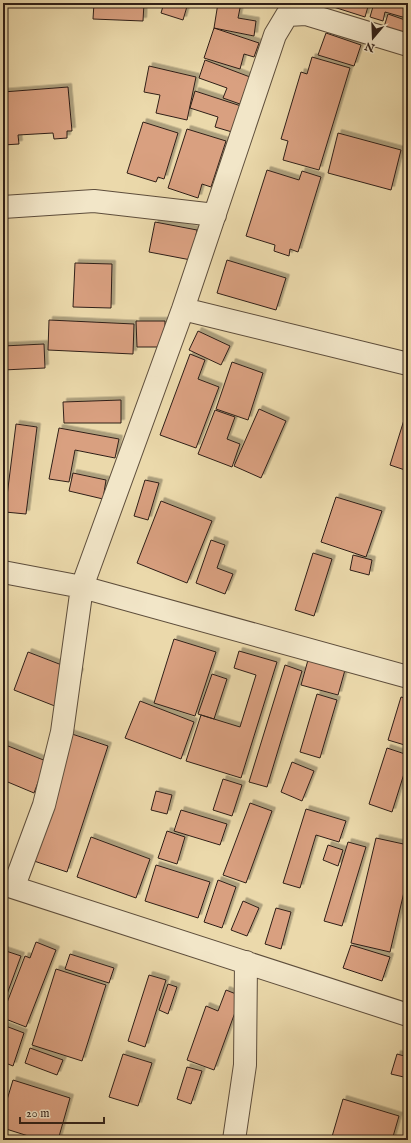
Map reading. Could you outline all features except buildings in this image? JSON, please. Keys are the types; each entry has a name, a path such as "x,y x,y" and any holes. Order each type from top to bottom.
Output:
{"street":[{"path":"408,45 306,14 287,15 275,35 183,309 82,586 62,732 44,805 8,885 408,1015"},
{"path":"3,207 94,201 215,215"},
{"path":"183,309 408,364"},
{"path":"3,572 82,586 408,677"},
{"path":"234,1140 245,1065 246,962"}]}
